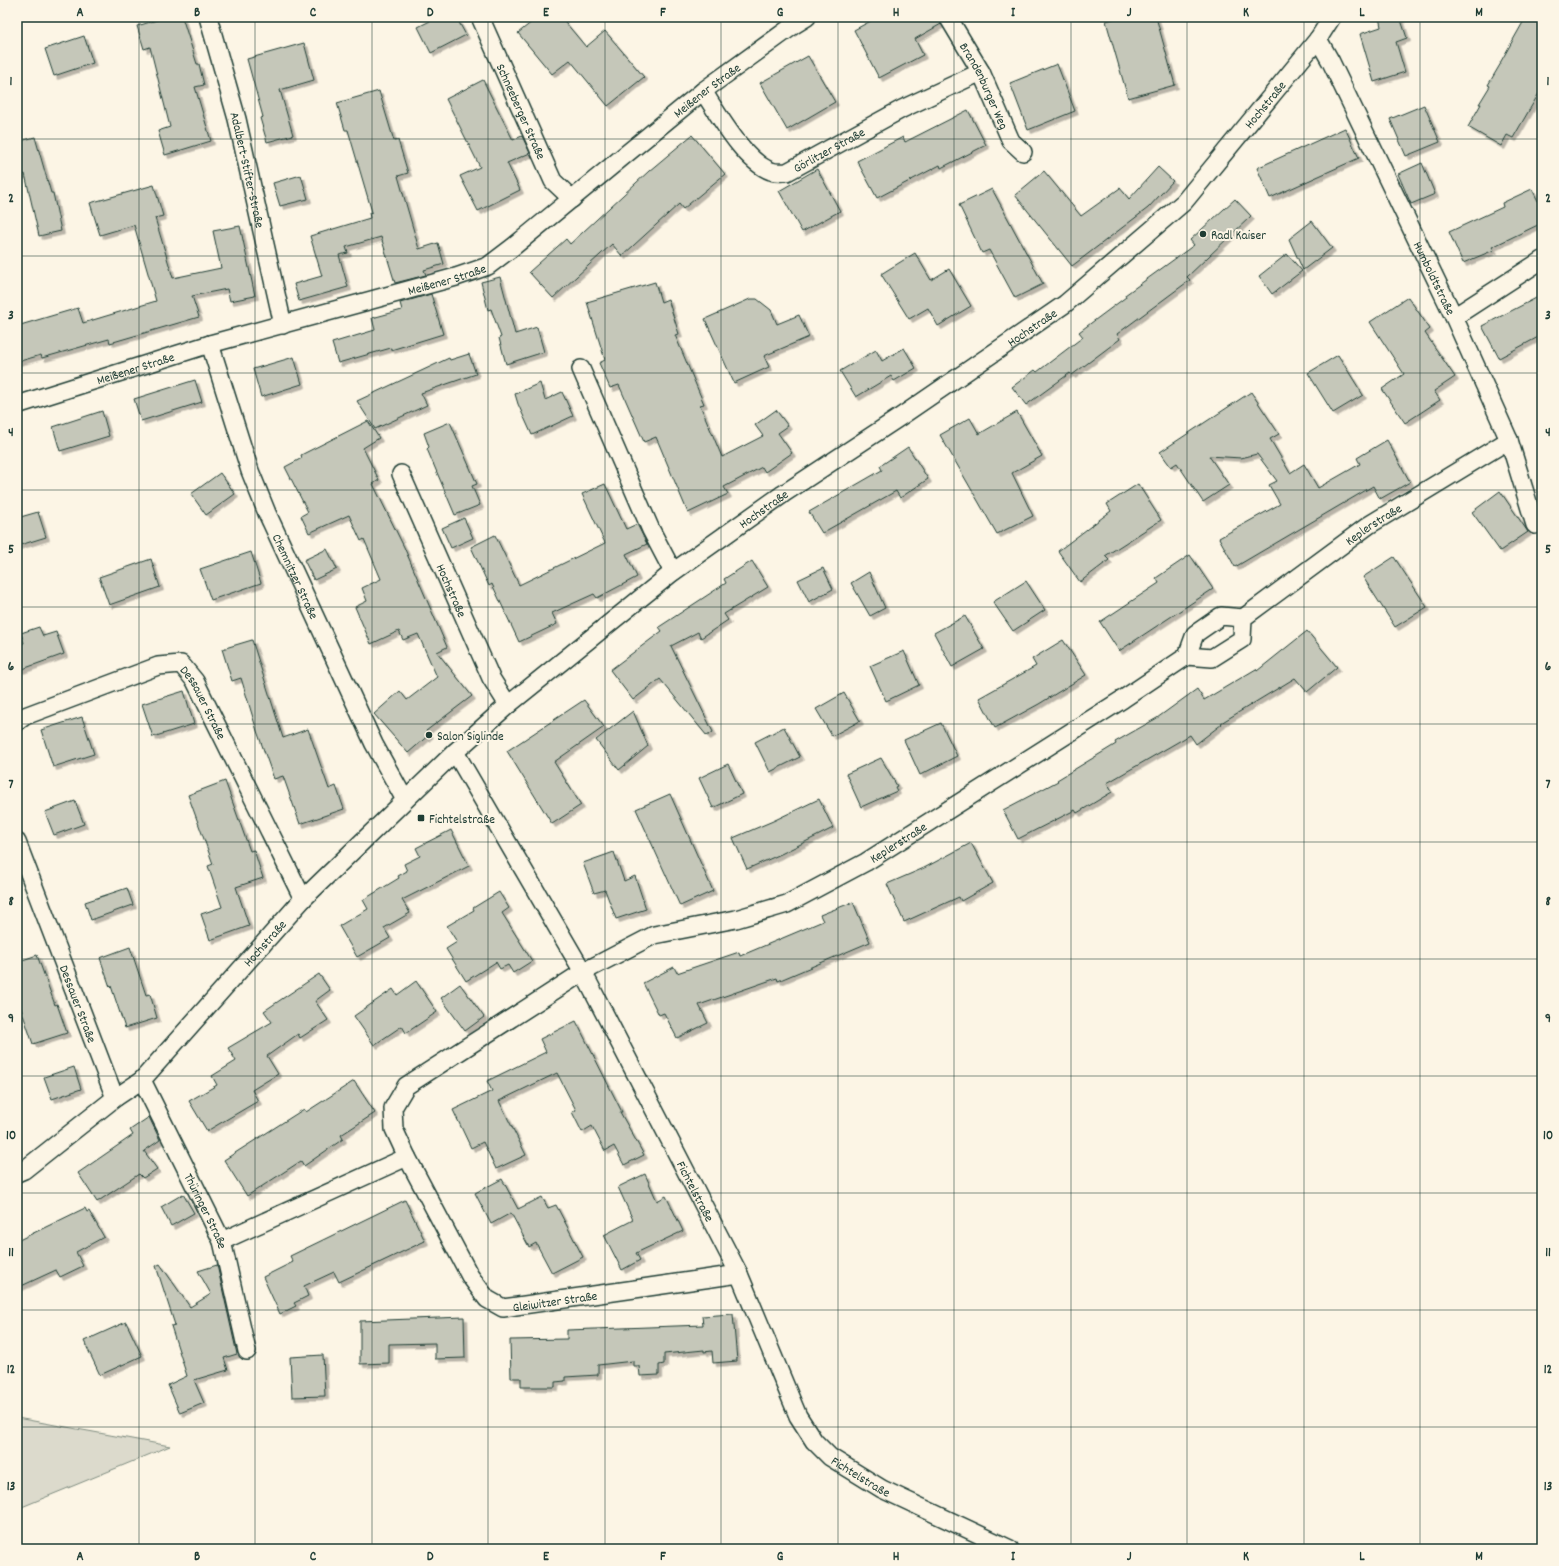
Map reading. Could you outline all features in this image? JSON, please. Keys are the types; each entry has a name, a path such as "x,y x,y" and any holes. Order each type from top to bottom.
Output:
{"street":[{"name":"Adalbert-Stifter-Straße","path":"208,17 237,118 283,325"},
{"name":"Schneeberger Straße","path":"480,17 553,181 572,198"},
{"name":"Meißener Straße","path":"17,405 210,344 456,277 488,266 703,92 807,17"},
{"name":"Brandenburger Weg","path":"948,17 981,72 1011,141 1023,152"},
{"name":"Hochstraße","path":"17,1173 24,1170 115,1098 142,1080 303,899 455,752 508,705 672,572 783,494 900,417 1065,304 1184,202 1318,38 1332,17"},
{"name":"Humboldtstraße","path":"1318,38 1454,317 1509,440 1535,525"},
{"name":"Görlitzer Straße","path":"703,92 745,152 760,166 772,172 787,172 902,109 981,72"},
{"path":"1454,317 1542,260"},
{"name":"Chemnitzer Straße","path":"210,344 250,471 267,513 374,744 405,800"},
{"path":"581,369 651,530 672,572"},
{"name":"Keplerstraße","path":"1243,618 1369,525 1509,440"},
{"name":"Hochstraße","path":"401,474 491,678 508,705"},
{"path":"1221,616 1243,618 1242,639 1212,658 1187,656 1195,634 1221,616"},
{"name":"Keplerstraße","path":"583,972 654,935 736,919 787,904 866,862 1123,699 1187,656"},
{"name":"Dessauer Straße","path":"17,722 25,716 158,666 181,664 194,681 303,899"},
{"name":"Fichtelstraße","path":"455,752 583,972 739,1274 798,1416 814,1440 830,1457 882,1489 1010,1549"},
{"name":"Dessauer Straße","path":"17,842 115,1098"},
{"name":"Gleiwitzer Straße","path":"583,972 406,1086 393,1108 394,1129 407,1157 470,1276 487,1299 503,1308 739,1274"},
{"name":"Thüringer Straße","path":"142,1080 222,1242 247,1350"},
{"path":"222,1242 407,1157"}],"shaded area":[{"path":"17,1418 170,1446 17,1509"}],"building":[{"path":"167,17 182,17 197,64 199,64 204,85 195,87 211,141 165,155 158,131 170,127 150,47 144,49 137,26"},
{"path":"438,17 456,17 466,35 431,53 418,27"},
{"path":"538,17 561,17 586,47 605,31 644,77 608,106 570,60 552,74 518,33"},
{"path":"878,17 938,17 941,24 915,39 923,55 879,78 854,30"},
{"path":"1120,17 1156,17 1175,85 1128,98 1106,21"},
{"path":"1379,17 1400,17 1407,38 1396,42 1405,72 1374,82 1360,34 1381,27"},
{"path":"1526,17 1542,17 1542,88 1513,138 1507,135 1501,146 1468,127 1490,86 1488,85"},
{"path":"84,36 93,63 54,76 45,49"},
{"path":"304,43 314,80 280,90 293,135 267,142 260,118 263,117 247,59"},
{"path":"808,56 835,102 787,130 760,83"},
{"path":"1057,64 1075,111 1028,130 1010,83"},
{"path":"483,80 513,140 522,136 530,153 507,163 520,190 478,211 460,176 480,167 446,99"},
{"path":"379,91 394,141 398,140 408,173 398,176 419,249 438,243 444,264 424,270 426,275 395,283 381,237 346,247 348,253 339,255 348,287 299,301 294,284 322,276 310,236 370,218 369,213 372,212 348,130 345,130 337,103"},
{"path":"1424,105 1440,142 1406,156 1390,119"},
{"path":"968,110 986,145 941,168 940,165 877,198 857,161 903,137 905,142"},
{"path":"1345,128 1359,158 1270,198 1257,168"},
{"path":"692,135 725,174 683,209 679,204 622,256 612,244 553,298 529,272 566,239 570,244 649,171"},
{"path":"35,137 51,193 53,193 61,231 39,236 25,174 17,177 17,142"},
{"path":"1422,163 1435,194 1411,204 1398,174"},
{"path":"1158,167 1173,181 1148,208 1072,266 1015,195 1044,171 1081,216 1120,188 1129,199"},
{"path":"817,169 840,211 802,232 779,191"},
{"path":"301,175 308,199 280,206 273,183"},
{"path":"154,185 163,216 155,218 173,278 221,268 213,231 240,226 255,296 230,301 227,289 192,296 199,317 110,343 109,339 42,358 41,355 17,362 17,326 78,308 83,323 156,301 134,225 100,235 90,203"},
{"path":"992,189 1043,284 1015,298 989,250 982,253 959,205"},
{"path":"1532,189 1542,209 1542,223 1492,247 1494,250 1463,263 1449,232 1503,207 1502,203"},
{"path":"1235,199 1251,216 1187,277 1190,280 1117,334 1120,339 1072,375 1070,373 1026,405 1012,387 1035,370 1037,372 1083,337 1079,332 1126,297 1125,295 1194,245 1190,240"},
{"path":"1312,221 1332,248 1303,270 1289,239"},
{"path":"915,253 931,280 949,269 971,306 938,326 928,308 909,319 881,274"},
{"path":"1287,254 1302,271 1272,294 1259,276"},
{"path":"500,277 515,334 537,327 544,352 506,364 499,338 501,337 491,309 488,310 481,282"},
{"path":"655,282 661,302 668,299 679,334 675,335 704,404 700,405 722,457 763,436 755,425 776,410 788,426 778,433 792,453 765,472 762,467 724,487 728,494 688,513 656,437 644,442 619,385 610,388 599,363 605,360 587,302"},
{"path":"431,294 443,334 391,350 391,348 338,363 332,343 375,330 372,318 402,310 400,303"},
{"path":"1542,295 1542,335 1499,358 1482,326"},
{"path":"1408,297 1430,329 1425,333 1455,377 1434,391 1440,400 1405,423 1382,389 1404,374 1370,322"},
{"path":"750,299 757,299 771,310 777,324 799,315 809,337 764,356 769,367 734,383 705,319"},
{"path":"904,348 916,368 894,381 891,376 856,397 840,371 876,350 882,361"},
{"path":"469,354 476,374 421,393 427,405 375,429 357,401 449,358 450,360"},
{"path":"1338,355 1363,395 1333,413 1308,373"},
{"path":"294,357 302,384 261,397 253,369"},
{"path":"195,380 202,402 141,421 134,399"},
{"path":"540,383 545,400 562,392 573,416 532,435 515,394"},
{"path":"1251,392 1279,434 1270,439 1290,473 1304,464 1318,488 1360,464 1357,458 1387,440 1410,482 1380,499 1373,486 1235,567 1219,538 1280,504 1269,485 1277,481 1257,454 1241,458 1209,456 1229,485 1203,502 1177,463 1171,467 1160,452"},
{"path":"102,411 109,436 60,451 53,427"},
{"path":"1017,412 1042,456 1012,473 1033,516 997,534 940,435 970,418 979,434"},
{"path":"368,421 379,438 363,448 379,480 373,484 404,547 447,647 437,652 472,696 426,731 430,734 408,753 374,714 400,691 407,700 437,677 418,634 403,640 399,631 371,644 355,607 367,601 362,588 381,579 364,539 361,541 349,515 309,533 301,516 308,512 285,467 302,458 301,455"},
{"path":"450,422 477,484 472,486 480,505 455,515 427,449 429,447 424,433"},
{"path":"908,447 928,479 900,498 896,491 822,533 809,512 882,470 880,466"},
{"path":"220,473 235,494 206,515 191,494"},
{"path":"605,484 626,529 637,524 647,544 626,554 637,577 597,598 594,594 552,613 557,624 519,642 492,584 489,586 471,547 495,535 519,585 605,543 582,494"},
{"path":"1138,484 1161,520 1105,556 1109,560 1080,582 1058,551 1111,511 1107,504"},
{"path":"1500,491 1528,532 1500,551 1472,512"},
{"path":"38,512 46,537 17,546 17,518"},
{"path":"464,518 473,538 451,548 442,528"},
{"path":"327,549 337,569 314,580 304,560"},
{"path":"251,552 261,583 211,600 200,569"},
{"path":"1190,555 1213,589 1119,651 1100,622 1159,583 1156,578"},
{"path":"1394,557 1427,607 1395,627 1363,577"},
{"path":"151,559 160,587 109,605 99,577"},
{"path":"752,561 768,587 724,614 728,620 701,638 698,632 671,646 713,732 707,736 660,679 633,700 610,670 662,631 659,627 726,583 724,579"},
{"path":"823,568 833,589 809,602 798,580"},
{"path":"869,572 885,608 870,616 851,583"},
{"path":"1026,581 1045,610 1013,631 993,602"},
{"path":"965,616 984,649 952,667 934,633"},
{"path":"39,627 43,636 56,632 64,654 20,670 17,660 17,645 24,643 21,633"},
{"path":"1307,631 1337,667 1307,692 1295,678 1221,723 1222,724 1196,744 1190,735 1107,783 1112,792 1077,813 1075,810 1018,839 1003,810 1058,781 1057,780 1116,744 1115,742 1157,718 1197,689 1204,700 1256,669 1257,671"},
{"path":"252,640 283,738 308,729 329,789 336,786 344,809 300,824 283,776 274,779 257,731 241,678 232,681 222,649"},
{"path":"1063,640 1086,675 1039,704 995,728 979,698 1036,666 1032,659"},
{"path":"904,651 919,685 886,701 870,666"},
{"path":"184,691 194,724 153,737 142,704"},
{"path":"844,693 860,721 832,736 816,709"},
{"path":"584,700 604,727 554,762 581,805 552,824 507,751"},
{"path":"633,711 648,746 619,770 596,740"},
{"path":"82,717 94,754 53,767 41,730"},
{"path":"941,723 957,756 920,775 904,740"},
{"path":"784,727 800,757 770,772 755,742"},
{"path":"881,758 897,786 895,787 897,791 861,807 846,774"},
{"path":"728,764 742,794 713,808 699,778"},
{"path":"225,781 250,851 254,850 263,878 236,887 249,926 210,940 201,914 222,907 208,866 213,864 188,795"},
{"path":"670,794 713,891 680,906 636,809"},
{"path":"819,799 833,828 747,869 733,838"},
{"path":"75,801 84,824 54,835 45,812"},
{"path":"451,830 469,866 402,900 410,913 384,928 390,938 357,957 339,926 368,909 363,900 399,878 398,876 407,871 404,864 420,856 416,848"},
{"path":"971,843 993,883 961,901 959,897 904,922 887,884 924,868"},
{"path":"614,852 624,881 635,876 646,909 616,919 605,890 594,893 583,863"},
{"path":"127,888 133,905 91,920 85,902"},
{"path":"499,892 509,908 502,913 532,961 513,973 508,965 500,969 496,962 466,981 446,949 457,942 447,926 474,910 473,908"},
{"path":"853,902 870,942 778,981 777,978 699,1005 708,1023 677,1038 664,1013 659,1015 643,983 674,967 677,973 739,952 740,956 823,921 820,915"},
{"path":"130,947 146,995 150,994 157,1018 125,1028 100,958"},
{"path":"37,955 67,1033 33,1044 17,997 17,962"},
{"path":"319,974 330,990 315,1001 328,1020 300,1038 298,1034 267,1056 278,1074 252,1090 258,1101 207,1131 189,1101 217,1085 212,1076 236,1061 228,1048 272,1022 264,1011"},
{"path":"416,981 437,1012 406,1033 402,1026 374,1045 354,1016 393,989 397,995"},
{"path":"460,984 484,1017 465,1031 441,998"},
{"path":"576,1021 622,1112 620,1112 644,1155 624,1165 614,1146 605,1151 592,1126 582,1132 572,1112 576,1110 557,1073 499,1101 526,1155 496,1169 483,1142 471,1148 453,1110 492,1091 487,1081 546,1052 540,1039"},
{"path":"74,1067 81,1089 52,1099 44,1077"},
{"path":"354,1081 375,1113 341,1135 343,1139 304,1166 301,1161 247,1196 224,1160 304,1109 306,1112"},
{"path":"149,1117 160,1140 144,1151 157,1169 143,1178 139,1174 97,1202 78,1173 133,1135 130,1130"},
{"path":"645,1174 657,1201 666,1196 683,1231 636,1253 640,1260 622,1270 604,1235 633,1220 618,1187"},
{"path":"502,1179 518,1209 542,1197 548,1208 556,1205 583,1257 552,1273 536,1243 529,1247 511,1213 491,1224 475,1193"},
{"path":"183,1194 194,1213 171,1226 161,1207"},
{"path":"405,1200 425,1241 339,1282 334,1272 304,1286 308,1296 294,1303 296,1306 280,1314 263,1277 293,1262 290,1256"},
{"path":"85,1208 87,1212 89,1211 104,1237 76,1252 83,1266 60,1277 56,1270 17,1288 17,1241"},
{"path":"160,1264 190,1307 211,1294 198,1271 217,1265 237,1354 224,1358 228,1370 194,1380 204,1403 180,1413 168,1385 187,1376 171,1326 175,1325 156,1266"},
{"path":"733,1314 737,1361 713,1363 712,1351 704,1352 704,1350 664,1354 664,1364 659,1365 659,1375 640,1376 639,1366 633,1366 633,1361 598,1365 598,1375 565,1377 565,1381 555,1382 555,1387 521,1387 521,1378 511,1378 510,1340 567,1339 567,1330 703,1325 702,1316"},
{"path":"464,1317 465,1358 435,1359 435,1343 389,1344 389,1363 360,1364 360,1321"},
{"path":"126,1322 142,1356 100,1375 84,1341"},
{"path":"323,1355 325,1396 292,1397 290,1357"}],"place":[{"name":"Radl Kaiser","path":"1203,234"},
{"name":"Salon Siglinde","path":"429,735"},
{"name":"Fichtelstraße","path":"421,818"}]}
